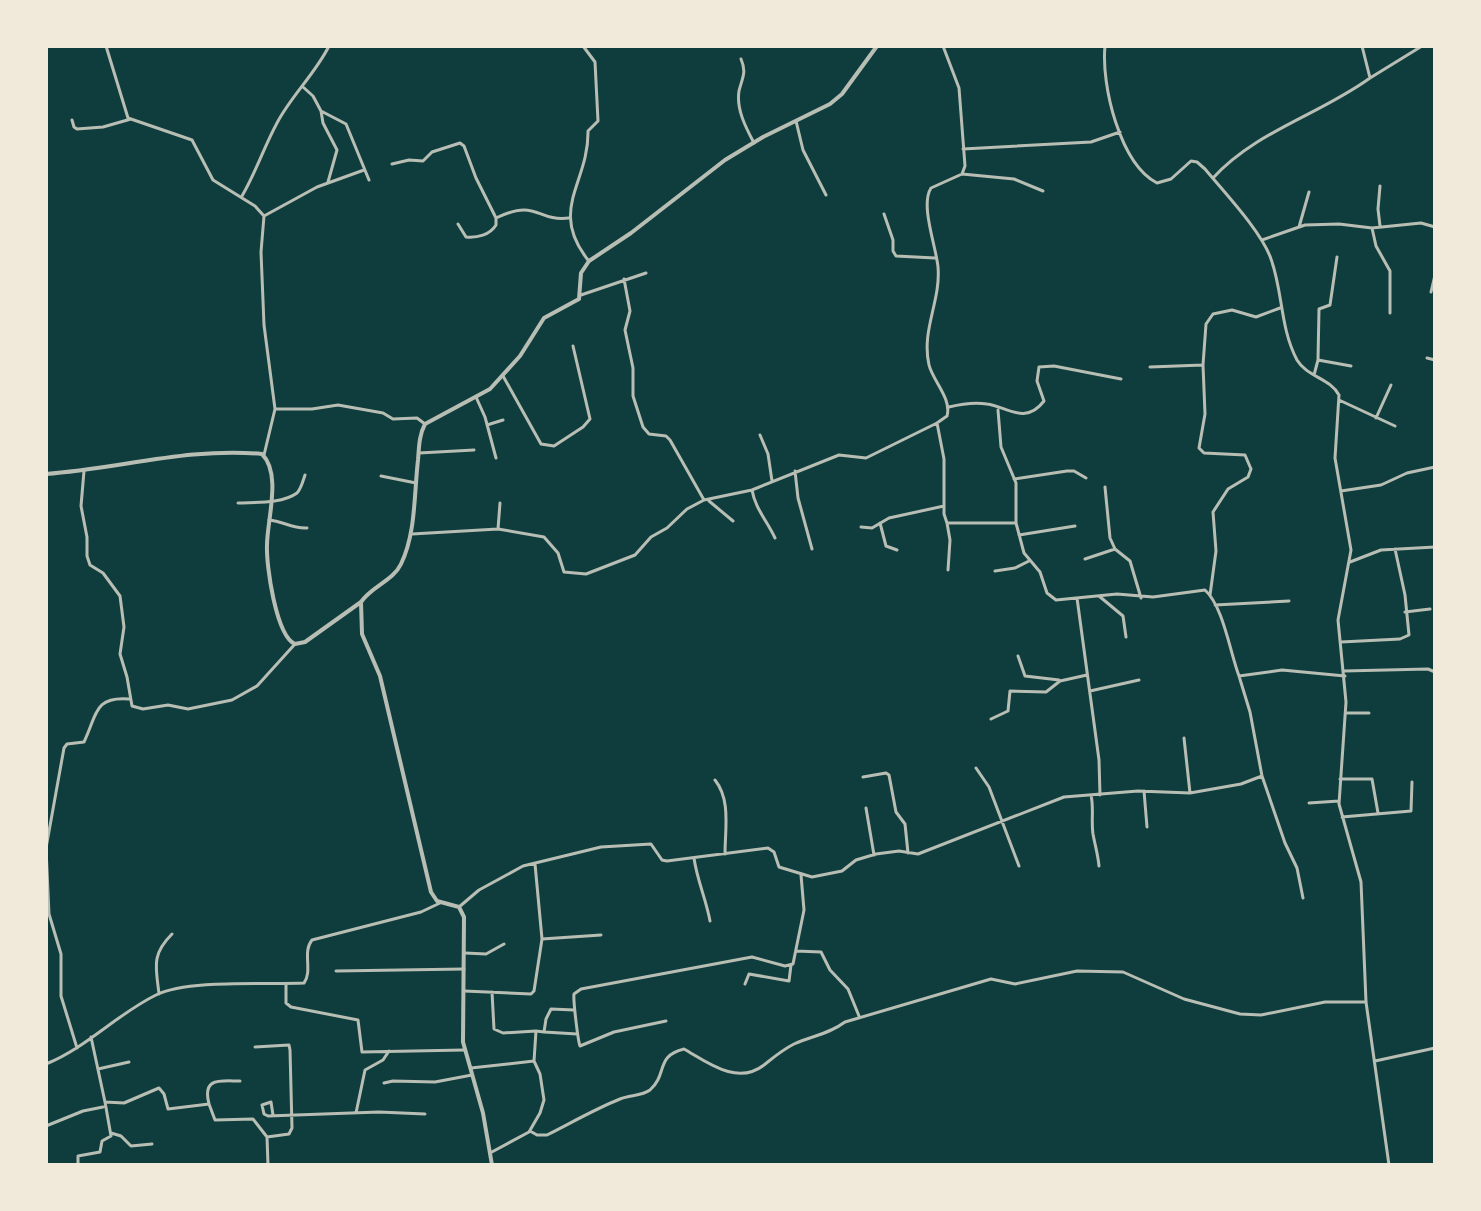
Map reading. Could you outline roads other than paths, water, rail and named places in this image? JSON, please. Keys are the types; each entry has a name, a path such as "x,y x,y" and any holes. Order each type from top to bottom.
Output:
{"street":[{"path":"106,46 127,115 192,140 213,180 242,196 264,216 261,252 264,325 275,409 264,455 273,501 267,550 271,581 288,641 295,644 305,642 361,602 373,588 397,571 410,535 425,424"},
{"path":"242,196 259,166 277,122 318,67 329,46"},
{"path":"583,46 595,62 598,121 589,129 569,218 572,236 589,261"},
{"path":"581,295 581,273 589,261 643,224 690,185 754,143 835,100 877,46"},
{"path":"943,46 959,88 965,166 962,174"},
{"path":"1105,46 1104,71 1120,132 1139,167 1152,181 1167,181 1185,165 1195,161 1213,178 1262,240 1272,262 1280,308 1301,366 1334,387 1339,402 1335,458 1349,534 1350,562 1338,620 1345,713 1339,801 1361,882 1366,1002 1389,1165"},
{"path":"1362,46 1370,78"},
{"path":"1213,178 1231,158 1250,145 1293,121 1324,109 1419,47"},
{"path":"741,59 745,74 739,99 743,122 754,143"},
{"path":"303,87 313,96 337,150 328,183"},
{"path":"321,111 346,124 369,180"},
{"path":"72,120 77,129 103,127 131,119"},
{"path":"796,121 803,150 826,195"},
{"path":"963,149 1091,142 1120,132"},
{"path":"392,164 423,161 432,152 454,143 462,144 496,218 496,225 492,231 466,237 458,224"},
{"path":"264,216 328,183 364,170"},
{"path":"410,535 498,529 548,538 558,553 564,572 586,574 635,555 651,537 667,528 687,509 707,500 752,490 839,455 866,458 937,423 947,416 949,407 932,376 925,340 938,288 928,195 931,188 962,174 1014,179 1043,191"},
{"path":"1380,186 1380,228"},
{"path":"1299,227 1309,192"},
{"path":"496,218 510,211 528,208 556,219 569,218"},
{"path":"884,214 896,256 937,258"},
{"path":"1262,240 1299,227 1339,224 1380,228 1421,223 1435,227"},
{"path":"1372,228 1376,246 1390,271 1390,313"},
{"path":"1314,375 1318,360 1319,309 1330,305 1337,257"},
{"path":"425,424 490,389 520,356 544,318 575,302 581,295 646,273"},
{"path":"1431,292 1435,275"},
{"path":"624,279 630,311 625,330 638,415 649,434 666,436 670,440 707,500 733,521"},
{"path":"1280,308 1256,317 1232,310 1213,314 1206,324 1203,365 1205,414 1199,448 1204,453 1247,456 1252,473 1244,481 1234,483 1213,512 1216,551 1210,595 1239,676 1250,712 1262,776 1297,868 1303,898"},
{"path":"503,376 541,444 549,448 583,427 590,419 573,346"},
{"path":"1427,358 1435,360"},
{"path":"1318,360 1351,366"},
{"path":"1150,367 1203,365"},
{"path":"949,407 984,403 998,409 1024,413 1043,403 1037,381 1039,367 1054,366 1121,379"},
{"path":"1376,418 1391,385"},
{"path":"476,397 496,458"},
{"path":"1339,402 1395,426"},
{"path":"275,409 338,405 383,413 393,419 417,418 425,424"},
{"path":"998,409 1001,447 1014,479 1019,535 1052,599 1123,595 1141,598 1199,590 1210,595"},
{"path":"487,425 503,420"},
{"path":"937,423 944,459 944,506 950,540 948,570"},
{"path":"760,435 768,454 772,481"},
{"path":"419,453 474,450"},
{"path":"46,474 189,454 221,452 264,455"},
{"path":"1341,491 1373,487 1407,473 1435,467"},
{"path":"84,471 81,506 88,561 103,573 120,596 124,627 120,654 132,706 143,709 161,705 188,709 232,700 257,686 295,644"},
{"path":"795,471 798,498 812,549"},
{"path":"1014,479 1067,471 1074,471 1086,478"},
{"path":"238,503 273,501 299,491 305,475"},
{"path":"381,476 416,483"},
{"path":"1105,487 1108,531 1115,549 1130,561 1141,598"},
{"path":"752,490 759,512 775,538"},
{"path":"498,529 500,503"},
{"path":"861,527 872,528 889,518 944,506"},
{"path":"269,520 293,528 307,528"},
{"path":"880,523 886,546 897,550"},
{"path":"947,523 1016,523"},
{"path":"1019,535 1075,526"},
{"path":"1350,562 1381,550 1435,547"},
{"path":"1085,559 1115,549"},
{"path":"1341,642 1407,638 1395,549"},
{"path":"995,571 1015,568 1030,561"},
{"path":"1099,596 1123,616 1126,637"},
{"path":"1077,598 1099,760 1100,795"},
{"path":"1215,605 1289,601"},
{"path":"361,602 362,634 380,676 431,892 442,903 459,907"},
{"path":"1405,612 1430,609"},
{"path":"1018,656 1025,676 1063,680 1087,675"},
{"path":"1239,676 1282,670 1344,673 1428,669 1435,672"},
{"path":"991,719 1007,712 1010,691 1046,692 1063,680"},
{"path":"1090,691 1139,680"},
{"path":"77,1048 61,996 61,954 50,925 46,848 49,824 64,748 67,744 84,742 101,705 108,699 130,700"},
{"path":"1345,713 1369,713"},
{"path":"1184,738 1190,793"},
{"path":"976,768 989,787 1019,866"},
{"path":"863,777 889,775 896,812 905,824 908,853"},
{"path":"459,907 516,869 620,844 651,844 664,861 768,848 774,852 779,867 816,877 842,871 856,860 874,855 899,851 918,854 1064,797 1144,791 1190,793 1241,784 1262,776"},
{"path":"1340,779 1372,779 1378,813"},
{"path":"715,780 724,793 725,854"},
{"path":"1342,817 1411,811 1412,782"},
{"path":"1144,791 1147,827"},
{"path":"1091,795 1099,866"},
{"path":"1309,803 1339,801"},
{"path":"866,808 874,855"},
{"path":"694,858 710,921"},
{"path":"464,991 533,993 542,939 535,864"},
{"path":"745,984 749,974 789,981 804,910 801,875"},
{"path":"46,1064 77,1048 117,1017 159,994 183,988 229,984 304,983 307,980 308,945 312,940 421,912 442,903"},
{"path":"459,907 465,923 464,1050 483,1113 492,1165"},
{"path":"159,994 155,960 172,934"},
{"path":"542,939 601,935"},
{"path":"465,953 486,954 504,944"},
{"path":"796,951 821,952 830,970 848,989 859,1017"},
{"path":"666,1021 614,1032 582,1046 577,1041 574,994 581,989 752,957 791,965"},
{"path":"336,971 464,969"},
{"path":"530,1131 547,1135 624,1097 647,1092 673,1052 684,1049 717,1069 744,1073 763,1065 781,1050 802,1040 829,1033 845,1022 985,980 1015,984 1077,971 1123,972 1184,999 1240,1014 1261,1015 1325,1002 1366,1002"},
{"path":"286,984 288,1005 319,1014 355,1018 362,1052 464,1050"},
{"path":"492,992 494,1029 503,1033 536,1031 578,1034"},
{"path":"544,1032 551,1009 574,1010"},
{"path":"490,1153 530,1131 538,1119 544,1100 540,1074 534,1061 536,1031"},
{"path":"91,1037 111,1133"},
{"path":"255,1047 289,1045 292,1128 289,1134 267,1137"},
{"path":"1375,1061 1435,1048"},
{"path":"355,1114 365,1070 383,1060 389,1051"},
{"path":"469,1068 534,1061"},
{"path":"98,1069 129,1062"},
{"path":"384,1083 435,1082 472,1075"},
{"path":"240,1081 214,1081 207,1091 209,1104 215,1120 253,1119 267,1137 268,1165"},
{"path":"46,1126 105,1104 124,1103 157,1088 162,1091 170,1110 209,1104"},
{"path":"273,1115 425,1114"},
{"path":"111,1133 121,1136 131,1146 152,1144"},
{"path":"78,1165 78,1156 100,1152 102,1141 111,1133"}]}
